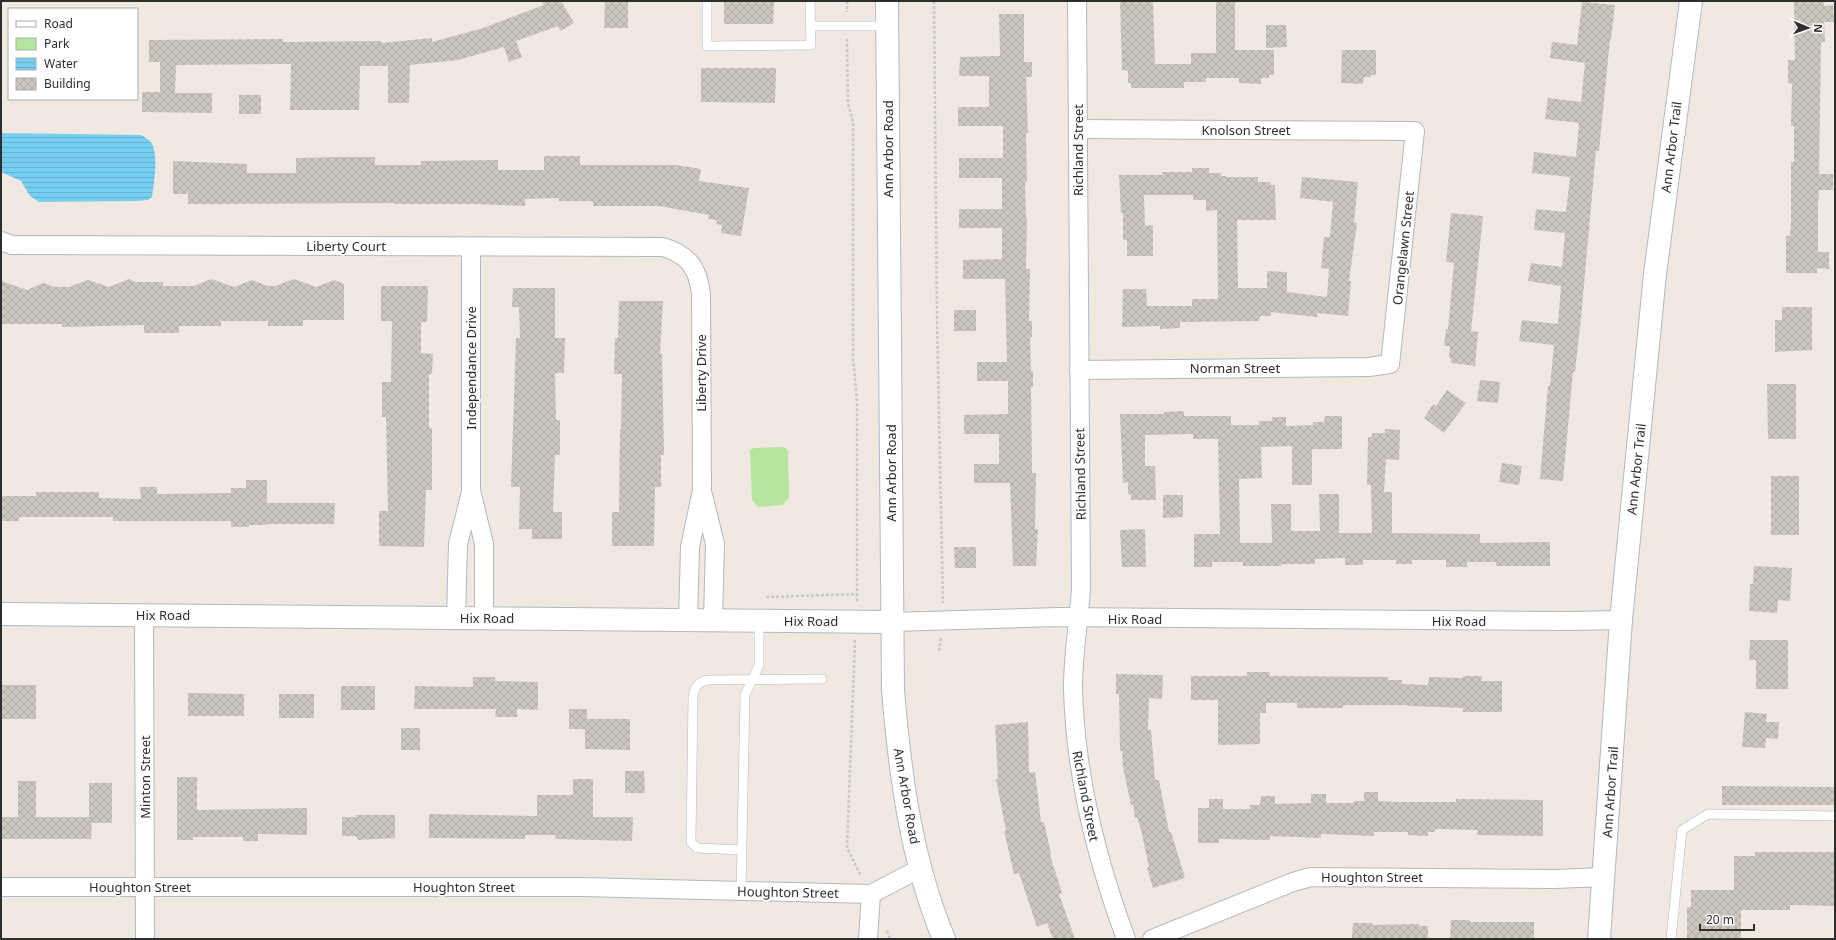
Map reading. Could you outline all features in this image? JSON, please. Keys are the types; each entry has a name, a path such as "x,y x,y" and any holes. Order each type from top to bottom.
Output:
{"street":[{"name":"Ann Arbor Road","path":"887,1 893,690 897,743 905,799 921,868 944,939"},
{"name":"Richland Street","path":"1077,1 1081,588 1079,618 1074,648 1073,687 1075,733 1081,779 1100,864 1126,939"},
{"name":"Ann Arbor Trail","path":"1599,939 1622,620 1656,274 1690,1"},
{"name":"Knolson Street","path":"1078,129 1415,131"},
{"name":"Orangelawn Street","path":"1390,364 1415,131"},
{"name":"Liberty Court","path":"1,241 12,245 663,247 676,251 687,260"},
{"name":"Independance Drive","path":"471,247 471,490"},
{"name":"Liberty Drive","path":"687,260 694,268 700,280 701,294 702,490"},
{"name":"Norman Street","path":"1079,370 1369,367 1390,364"},
{"path":"456,618 458,544 471,490"},
{"path":"471,490 484,544 484,619"},
{"path":"688,620 690,547 702,490"},
{"path":"702,490 715,544 713,620"},
{"name":"Hix Road","path":"1,614 855,622 943,622 983,619 1079,618 1562,621 1622,620"},
{"name":"Minton Street","path":"144,615 145,939"},
{"name":"Houghton Street","path":"1,886 145,888 582,887 871,894 921,868"},
{"name":"Houghton Street","path":"1152,939 1292,882 1311,877 1554,879 1604,877"},
{"path":"868,939 871,894"}],"lane":[{"path":"707,1 707,46 810,45 810,1"},
{"path":"811,26 887,26"},
{"path":"741,891 745,695 759,664 759,621"},
{"path":"742,850 697,848 691,842 693,697 696,686 702,681 752,678 822,678"},
{"path":"1671,939 1682,830 1708,814 1835,816"}],"path":[{"path":"847,1 848,103 853,122 853,358 857,401 858,594 855,622 847,848 860,875"},
{"path":"934,1 936,321 943,622 939,652"},
{"path":"766,597 858,594"}],"green space":[{"path":"784,447 788,450 789,498 782,505 758,507 752,500 750,450 754,448"}],"water":[{"path":"1,133 141,135 148,139 153,146 155,172 152,197 148,200 136,201 39,202 30,196 21,181 1,172"}],"building":[{"path":"541,1 561,1 574,23 560,31 558,26 516,41 522,57 509,62 504,47 458,60 410,65 409,103 388,103 388,66 360,66 359,110 290,110 291,64 176,65 175,93 212,93 212,113 142,112 142,92 160,92 160,62 149,62 149,40 283,39 283,42 381,41 381,43 432,38 432,42 483,28 544,5"},
{"path":"605,1 628,1 628,28 604,28"},
{"path":"724,1 774,1 773,24 724,24"},
{"path":"1120,1 1153,1 1155,64 1191,64 1191,53 1216,53 1216,1 1235,1 1235,50 1274,50 1274,75 1269,75 1269,78 1261,78 1261,84 1239,83 1239,78 1206,78 1206,82 1184,82 1184,88 1131,88 1131,83 1128,83 1128,71 1122,70"},
{"path":"1794,1 1824,1 1824,6 1833,5 1834,22 1824,22 1825,42 1821,42 1819,174 1833,174 1833,190 1819,190 1818,207 1818,252 1829,252 1829,269 1817,268 1817,273 1786,273 1786,236 1790,236 1791,224 1791,162 1794,162 1794,126 1791,126 1792,84 1788,83 1788,60 1795,60"},
{"path":"1582,2 1615,5 1610,39 1599,151 1596,151 1581,318 1575,372 1573,372 1563,481 1540,479 1548,386 1550,386 1554,345 1519,341 1522,320 1558,324 1561,286 1528,281 1531,263 1562,267 1565,233 1534,230 1536,209 1566,212 1570,177 1532,173 1534,152 1576,157 1579,123 1545,119 1548,98 1581,102 1585,63 1550,58 1552,42 1577,45"},
{"path":"999,14 1024,14 1024,62 1032,62 1032,77 1026,77 1028,133 1026,133 1027,182 1025,182 1027,218 1026,269 1030,269 1029,321 1032,321 1032,337 1030,337 1031,371 1033,371 1033,387 1031,387 1032,473 1036,473 1035,529 1038,529 1036,566 1013,566 1010,483 974,483 974,464 999,464 999,434 964,434 964,415 1008,414 1008,381 977,381 977,362 1007,362 1005,279 963,279 963,260 1002,259 1002,228 959,228 959,209 1002,209 1002,178 959,178 959,158 1003,158 1003,126 958,126 958,107 989,107 989,76 959,76 960,57 1000,56"},
{"path":"1266,25 1286,25 1287,47 1266,48"},
{"path":"1342,50 1376,50 1376,75 1364,77 1363,84 1341,83"},
{"path":"701,68 776,68 775,103 701,102"},
{"path":"239,95 261,95 261,114 239,114"},
{"path":"544,156 580,156 580,165 676,165 701,169 699,181 749,188 741,236 721,233 722,225 716,224 717,220 708,219 709,215 659,206 593,206 593,201 559,201 559,198 525,199 525,206 395,203 188,204 188,194 173,194 173,161 247,164 247,173 296,173 296,158 338,157 375,157 375,165 421,165 421,161 498,160 498,170 544,170"},
{"path":"1192,168 1209,168 1209,173 1221,173 1221,176 1226,177 1258,177 1258,182 1270,182 1271,185 1275,185 1276,220 1237,220 1238,288 1267,288 1267,271 1287,272 1287,292 1327,297 1329,269 1321,268 1324,237 1330,237 1333,202 1300,198 1302,177 1358,182 1354,223 1357,223 1349,281 1351,281 1348,316 1317,313 1317,317 1271,312 1271,316 1260,316 1259,321 1180,322 1180,328 1160,329 1160,326 1122,327 1123,289 1146,289 1147,306 1192,306 1192,299 1218,299 1217,210 1206,211 1206,200 1193,200 1193,195 1144,195 1145,226 1153,225 1153,256 1127,256 1127,240 1123,240 1123,213 1121,213 1119,175 1163,175 1162,172 1192,172"},
{"path":"1451,213 1483,216 1471,331 1478,332 1475,366 1451,363 1451,358 1449,358 1450,346 1444,346 1446,329 1448,329 1454,263 1446,262"},
{"path":"129,279 136,282 163,282 163,286 194,286 211,279 234,287 252,280 268,286 275,286 294,279 316,287 334,280 344,284 344,320 303,320 303,326 268,326 268,321 221,321 221,326 179,326 179,333 144,333 144,325 62,327 62,324 1,324 1,281 27,290 43,283 55,287 69,287 88,280 109,287"},
{"path":"381,286 428,286 427,322 421,322 421,353 433,354 432,374 429,374 429,428 432,428 432,490 426,490 424,547 379,546 379,511 388,511 386,417 382,417 382,382 391,382 392,321 381,321"},
{"path":"513,288 555,288 555,338 565,338 564,373 555,373 556,420 560,420 560,455 555,455 553,512 562,512 562,539 532,539 532,529 519,529 520,487 511,487 516,338 520,338 519,307 512,307"},
{"path":"619,301 663,301 660,354 662,354 664,455 661,455 661,487 655,487 654,546 612,546 612,512 619,512 622,374 614,374 615,338 618,338"},
{"path":"1782,307 1812,307 1812,350 1775,352 1775,320 1782,320"},
{"path":"954,310 976,310 976,331 954,331"},
{"path":"1480,380 1500,382 1498,403 1477,401"},
{"path":"1767,384 1796,384 1796,439 1768,439"},
{"path":"1447,390 1466,403 1444,433 1424,418 1433,404 1436,406"},
{"path":"1184,411 1184,416 1231,416 1231,425 1259,425 1259,421 1272,421 1272,417 1286,417 1286,426 1313,425 1313,422 1324,422 1325,416 1342,416 1342,449 1312,449 1312,485 1292,485 1292,446 1261,447 1262,478 1239,479 1240,543 1272,543 1271,504 1291,504 1291,531 1320,531 1319,494 1339,494 1339,533 1372,533 1371,485 1367,485 1368,437 1372,437 1372,433 1385,433 1385,429 1400,430 1399,460 1386,459 1384,492 1392,492 1392,533 1480,534 1480,543 1550,542 1550,566 1496,566 1496,562 1467,562 1467,567 1446,567 1446,560 1412,560 1412,564 1396,564 1396,560 1363,560 1363,565 1345,565 1345,558 1315,559 1315,564 1243,566 1243,562 1212,562 1212,567 1194,567 1194,534 1220,534 1218,439 1193,439 1193,434 1145,435 1145,466 1155,466 1156,500 1131,500 1131,494 1128,495 1128,482 1123,483 1120,414 1164,414 1164,412"},
{"path":"1502,463 1522,466 1519,485 1499,482"},
{"path":"1771,476 1799,476 1799,535 1771,535"},
{"path":"246,480 267,480 267,503 335,503 334,524 267,524 249,525 249,527 231,527 231,521 113,521 113,517 19,517 19,521 1,521 1,496 36,496 36,492 99,492 99,498 141,499 140,487 157,487 157,494 231,493 231,488 246,488"},
{"path":"1163,495 1183,495 1183,517 1163,518"},
{"path":"1145,529 1146,567 1122,567 1120,530"},
{"path":"954,547 976,547 976,568 955,568"},
{"path":"1754,566 1792,568 1790,601 1778,600 1777,613 1749,611 1750,584 1753,584"},
{"path":"1750,640 1788,640 1788,689 1756,689 1756,660 1749,660"},
{"path":"1247,672 1270,672 1269,676 1388,677 1388,680 1402,680 1402,684 1428,685 1429,677 1463,678 1463,676 1482,676 1481,681 1502,681 1502,712 1463,712 1463,708 1409,705 1343,705 1343,708 1297,708 1297,703 1266,703 1266,713 1260,713 1260,744 1218,745 1218,700 1191,700 1191,676 1247,676"},
{"path":"1116,674 1163,675 1162,699 1149,698 1148,730 1151,730 1155,780 1159,780 1169,832 1171,832 1185,878 1153,888 1147,868 1149,867 1141,830 1137,817 1135,818 1133,804 1131,805 1123,767 1122,751 1120,751 1119,694 1116,694"},
{"path":"473,677 495,677 495,681 538,682 538,710 517,709 517,717 495,717 496,709 414,709 415,686 473,687"},
{"path":"1,685 36,685 36,719 1,719"},
{"path":"341,686 375,686 375,710 341,710"},
{"path":"188,693 244,694 244,716 188,716"},
{"path":"279,694 314,694 314,718 279,718"},
{"path":"569,709 587,709 587,719 630,719 630,750 585,749 585,729 569,729"},
{"path":"1745,712 1767,714 1766,722 1779,722 1778,739 1766,738 1765,748 1742,747"},
{"path":"1028,722 1029,773 1035,772 1041,822 1044,822 1050,855 1062,893 1059,894 1075,939 1053,939 1047,923 1037,927 1019,873 1014,874 1004,831 1006,831 996,779 998,779 995,725"},
{"path":"401,728 420,728 420,750 401,750"},
{"path":"625,771 644,771 645,793 625,793"},
{"path":"177,777 197,777 197,810 307,808 307,835 258,834 258,841 243,841 243,837 193,837 193,840 177,840"},
{"path":"573,779 593,779 593,817 633,817 632,841 555,839 556,835 525,835 525,839 429,838 429,814 537,816 537,795 573,795"},
{"path":"18,781 36,781 36,817 89,817 89,783 112,783 112,823 92,823 91,839 1,839 1,817 18,817"},
{"path":"1722,786 1835,787 1835,805 1722,805"},
{"path":"1364,792 1378,792 1378,801 1399,802 1456,802 1456,799 1543,800 1543,836 1477,835 1478,830 1435,829 1435,832 1428,832 1428,836 1408,835 1408,832 1374,832 1374,836 1321,834 1321,838 1270,836 1270,840 1219,839 1219,843 1198,843 1198,808 1209,808 1209,799 1223,799 1223,809 1250,809 1250,805 1260,805 1261,796 1275,796 1275,804 1311,803 1311,794 1326,794 1326,803 1354,803 1354,801 1364,801"},
{"path":"356,815 395,815 395,838 358,840 356,836 342,836 342,817 356,817"},
{"path":"1755,852 1835,852 1835,906 1790,905 1790,910 1741,910 1741,939 1687,939 1687,907 1691,907 1691,890 1734,890 1734,856 1755,856"},
{"path":"1451,920 1470,920 1470,922 1534,922 1534,939 1450,939"},
{"path":"1353,923 1372,923 1372,925 1419,924 1419,926 1428,926 1428,939 1352,939"}]}
